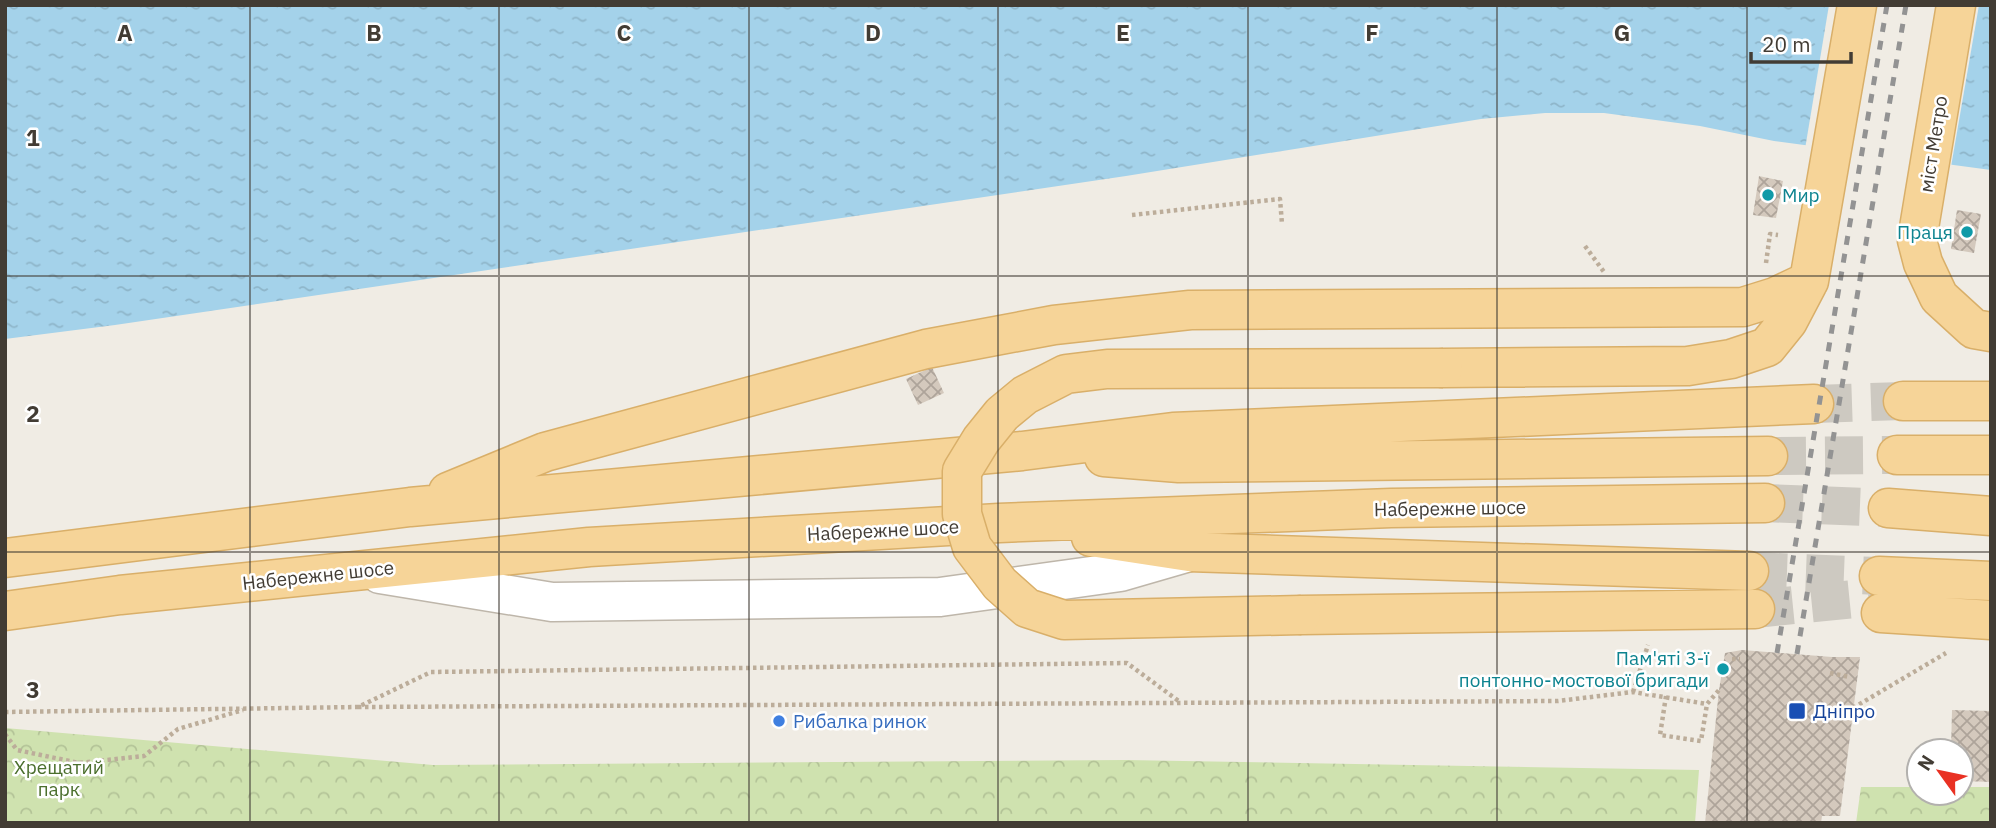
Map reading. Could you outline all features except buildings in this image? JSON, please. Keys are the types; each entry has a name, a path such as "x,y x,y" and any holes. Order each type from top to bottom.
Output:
{"main road":[{"path":"1755,609 1064,620 1027,608 1000,584 972,547 962,514 962,471 981,440 1002,414 1025,395 1066,374 1107,369 1688,366 1731,359 1767,347 1788,321 1809,281 1857,5"},
{"name":"міст Метро","path":"1956,5 1917,240 1923,264 1939,297 1974,329 1991,332"},
{"path":"410,507 545,452 926,349 1054,325 1190,310 1743,307 1775,298 1809,281"},
{"path":"1903,401 1991,401"},
{"path":"5,558 410,507 1022,450 1173,432 1814,404"},
{"path":"1022,450 1179,463 1768,456"},
{"path":"1897,455 1991,455"},
{"name":"Набережне шосе","path":"5,611 120,595 589,547 999,523 1391,509 1765,503"},
{"path":"1888,508 1991,516"},
{"path":"999,523 1189,552 1749,570"},
{"path":"1991,581 1880,595 1991,620"}],"lane":[{"path":"361,571 552,602 940,597 1120,572 1189,552"}],"path":[{"path":"1132,215 1280,199 1282,223"},
{"path":"1766,267 1770,234 1778,234"},
{"path":"1633,692 1651,634"},
{"path":"1853,708 1952,649"},
{"path":"1732,659 1740,659"},
{"path":"358,707 431,672 1127,663 1180,703"},
{"path":"1830,673 1850,677"},
{"path":"1666,696 1660,735 1701,741 1707,704 1719,691"},
{"path":"5,712 358,707 1558,701 1633,692 1707,704"},
{"path":"5,734 17,750 79,763 144,756 178,729 251,708"}],"green space":[{"name":"Хрещатий парк","path":"5,728 433,765 1125,760 1699,770 1695,823 5,823"},
{"path":"1861,787 1905,787 1905,807 1975,807 1975,787 1991,787 1991,823 1856,823"}],"water":[{"path":"5,5 1991,5 1991,170 1774,141 1700,126 1604,113 1545,113 1481,119 1126,176 5,339"}],"pier":[{"path":"1829,5 1979,5 1951,167 1805,149"}],"tunnel":[{"path":"1814,404 1903,401"},
{"path":"1768,456 1897,455"},
{"path":"1765,503 1888,508"},
{"path":"1749,571 1879,576"},
{"path":"1755,609 1924,592"}],"railway":[{"path":"1777,653 1887,5"},
{"path":"1797,654 1906,5"}],"place":[{"name":"Мир","path":"1768,195"},
{"name":"Праця","path":"1967,232"},
{"name":"Пам'яті 3-ї понтонно-мостової бригади","path":"1723,669"},
{"name":"Дніпро","path":"1797,711"},
{"name":"Рибалка ринок","path":"779,721"}]}
